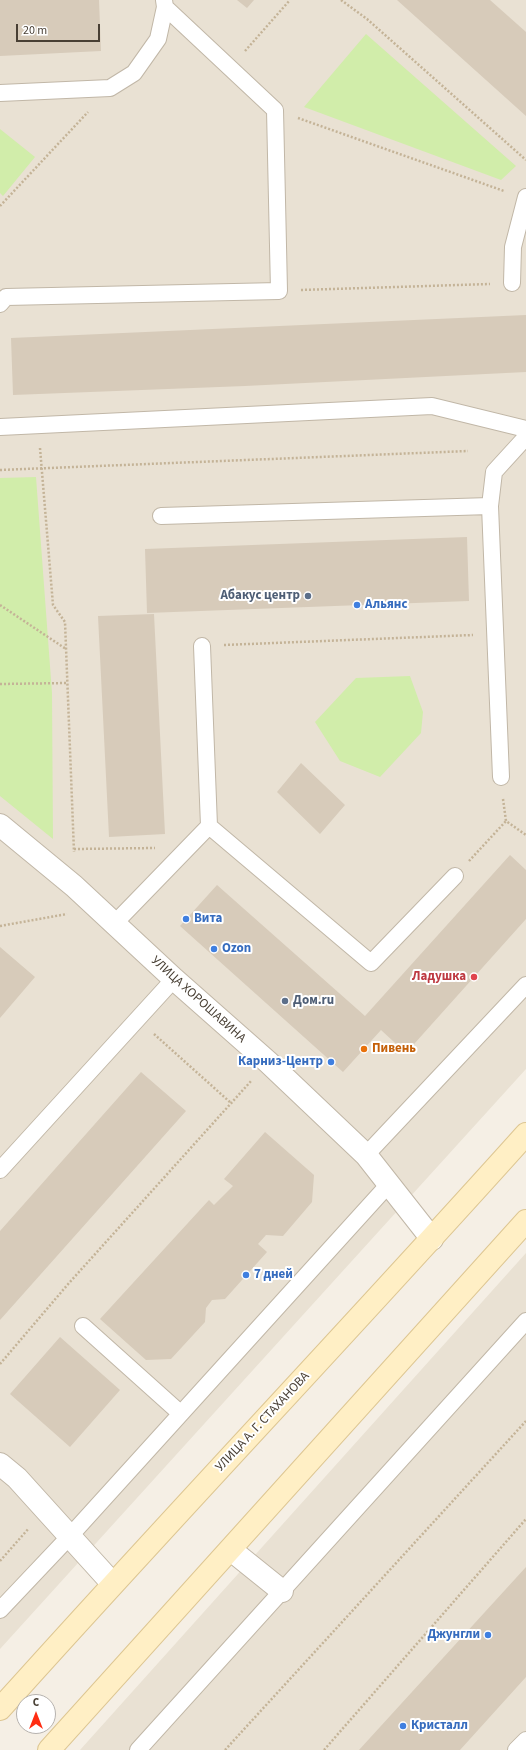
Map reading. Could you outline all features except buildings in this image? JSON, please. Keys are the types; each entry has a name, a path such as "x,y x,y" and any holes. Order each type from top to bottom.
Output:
{"main road":[{"name":"УЛИЦА А. Г. СТАХАНОВА","path":"0,1709 112,1583 432,1239 526,1134"},
{"path":"49,1750 231,1550 526,1221"}],"street":[{"name":"УЛИЦА ХОРОШАВИНА","path":"0,825 74,886 174,979 268,1062 366,1156 432,1239"},
{"path":"0,1464 16,1478 112,1583"},
{"path":"231,1550 282,1591"}],"lane":[{"path":"0,304 6,297 279,291 275,110 164,3"},
{"path":"0,93 110,88 134,73 158,40 164,3"},
{"path":"512,283 513,247 525,198"},
{"path":"0,427 432,406 526,429"},
{"path":"501,777 490,506 494,472 526,437"},
{"path":"161,516 490,506"},
{"path":"114,924 209,826 202,646"},
{"path":"209,826 370,963 455,876"},
{"path":"0,1170 174,979"},
{"path":"366,1156 526,985"},
{"path":"0,1610 70,1536 389,1184"},
{"path":"138,1750 526,1321"},
{"path":"83,1326 180,1413"},
{"path":"516,1750 526,1740"}],"path":[{"path":"230,68 290,0"},
{"path":"341,0 367,19 526,160"},
{"path":"0,206 110,88"},
{"path":"275,110 525,198"},
{"path":"279,291 512,283"},
{"path":"38,425 53,605 65,622 74,849 74,886"},
{"path":"0,470 468,451"},
{"path":"0,604 66,650"},
{"path":"202,646 496,634"},
{"path":"0,684 68,683"},
{"path":"501,777 506,821 526,835"},
{"path":"455,876 506,821"},
{"path":"74,849 188,847"},
{"path":"0,926 63,916 90,901"},
{"path":"137,1019 231,1103"},
{"path":"0,1364 69,1282 268,1062"},
{"path":"225,1750 526,1421"},
{"path":"0,1561 46,1510"},
{"path":"324,1750 526,1519"}],"shaded area":[{"path":"0,0 526,0 526,1069 0,1649"},
{"path":"526,1253 526,1750 80,1750"}],"green space":[{"path":"366,34 516,166 501,180 304,107"},
{"path":"0,129 35,157 3,196 0,193"},
{"path":"36,477 52,693 53,839 0,796 0,478"},
{"path":"410,676 423,712 421,733 380,777 340,761 315,722 356,678"}],"place":[{"name":"Абакус центр","path":"308,596"},
{"name":"Альянс","path":"357,605"},
{"name":"Вита","path":"186,919"},
{"name":"Ozon","path":"214,949"},
{"name":"Ладушка","path":"474,977"},
{"name":"Дом.ru","path":"285,1001"},
{"name":"Пивень","path":"364,1049"},
{"name":"Карниз-Центр","path":"331,1062"},
{"name":"7 дней","path":"246,1275"},
{"name":"Джунгли","path":"488,1635"},
{"name":"Кристалл","path":"403,1726"}]}
